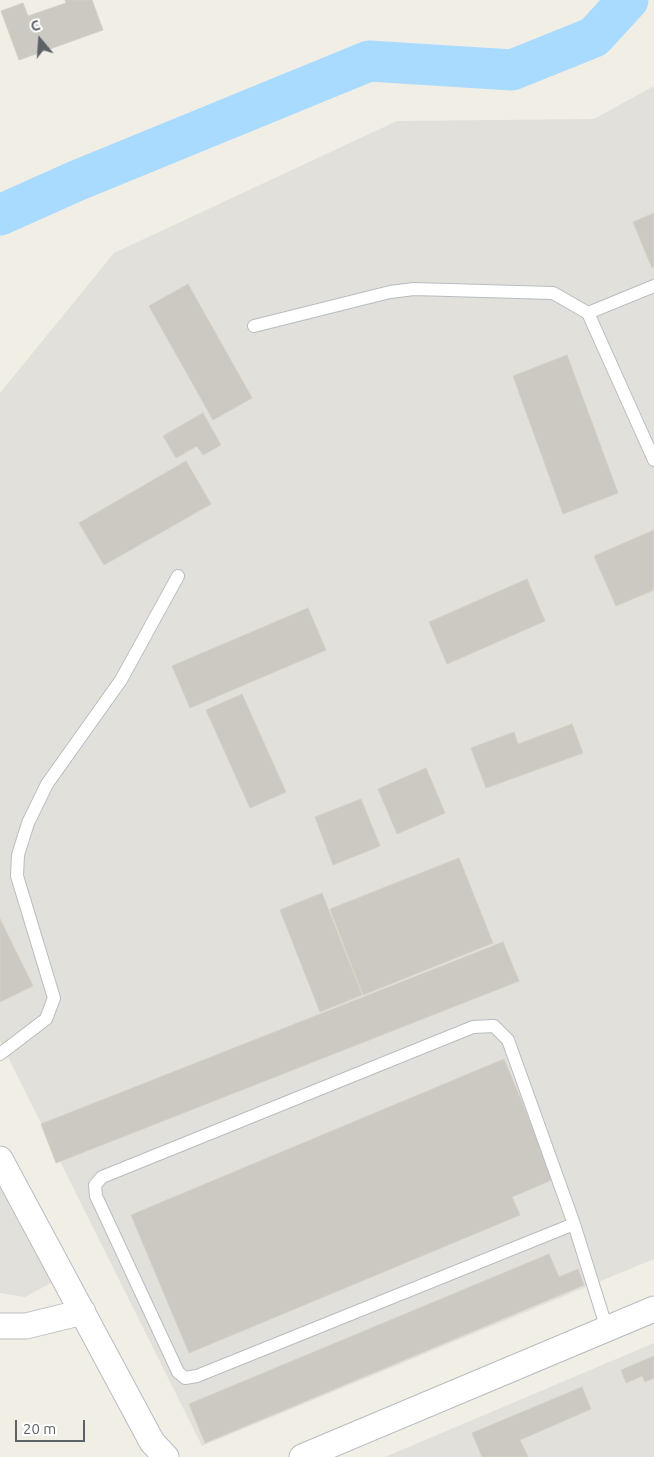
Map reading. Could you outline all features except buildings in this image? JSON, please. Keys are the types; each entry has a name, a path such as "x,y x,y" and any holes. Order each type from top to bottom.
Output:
{"street":[{"path":"0,1159 158,1452"},
{"path":"302,1457 654,1309"},
{"path":"0,1326 26,1326 83,1312"}],"lane":[{"path":"588,313 654,286"},
{"path":"254,326 390,292 414,289 553,293 588,313 654,460"},
{"path":"0,1054 46,1020 54,998 17,876 18,856 28,823 47,784 121,680 178,576"},
{"path":"574,1224 206,1372 185,1378 178,1372 96,1196 95,1185 102,1177 473,1027 494,1026 508,1040 574,1224 607,1328"}],"shaded area":[{"path":"654,86 654,1259 202,1446 0,1041 0,393 114,253 397,121 594,119"},
{"path":"0,1180 53,1282 25,1297 0,1293"},
{"path":"654,1343 654,1457 385,1457"}],"waterway":[{"path":"0,215 76,181 369,61 512,70 594,37 628,0"}]}
